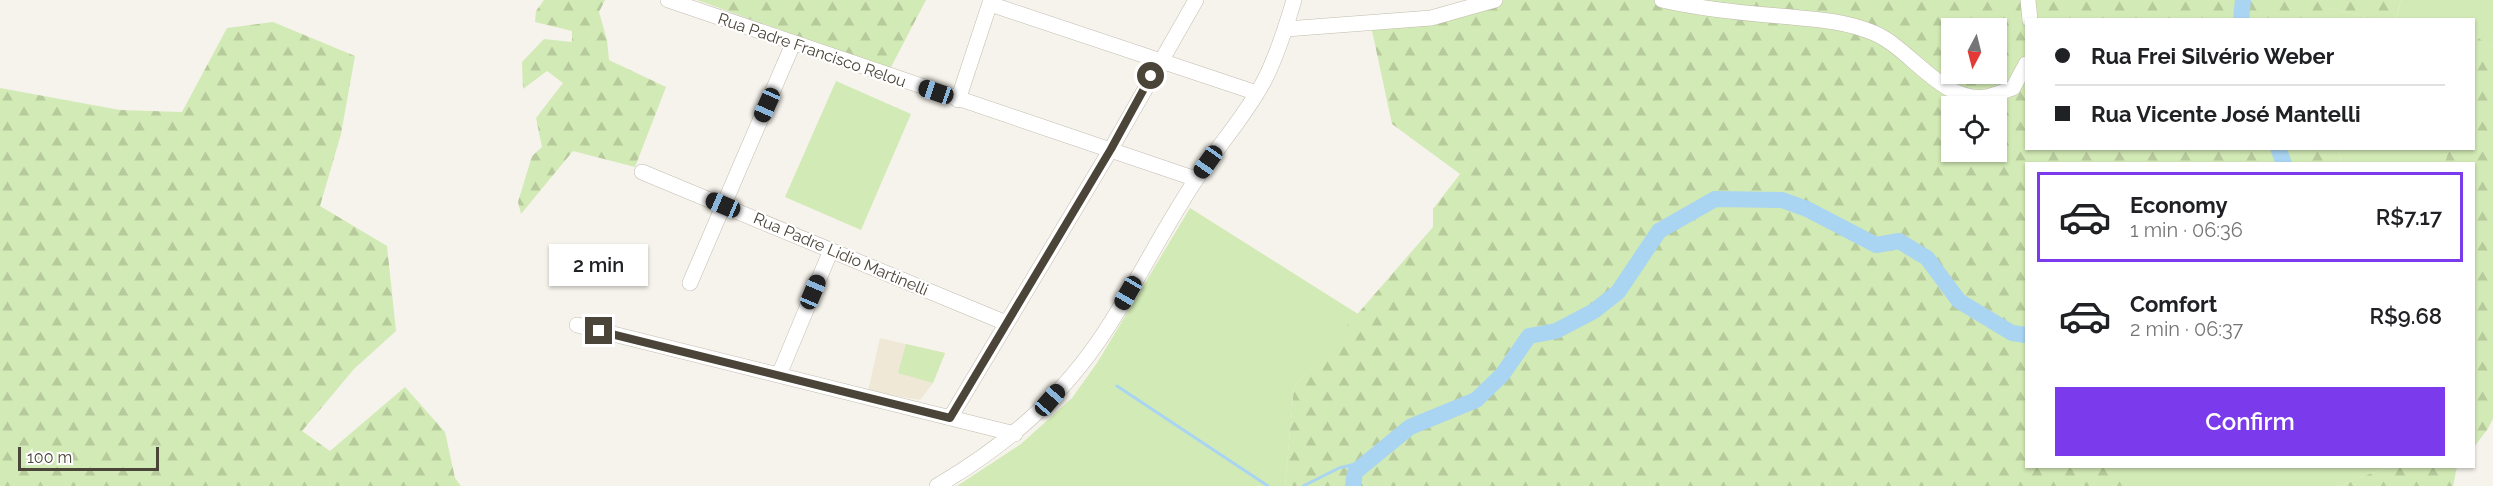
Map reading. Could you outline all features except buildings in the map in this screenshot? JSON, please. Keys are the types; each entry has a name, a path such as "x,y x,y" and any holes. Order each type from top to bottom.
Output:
{"street":[{"name":"Rua Padre Francisco Relou","path":"668,0 1196,179"},
{"path":"950,418 1111,149 1196,0"},
{"path":"1286,29 1431,18 1495,0"},
{"path":"1662,0 1698,9 1826,19 1856,25 1884,37 1930,75 1958,93 1985,97 2013,88 2025,66"},
{"path":"2028,0 2030,18"},
{"path":"937,486 979,461 1015,434 1050,400 1105,331 1196,179 1265,80 1286,29 1291,1"},
{"path":"958,100 990,2 1257,93"},
{"path":"690,283 793,44"},
{"name":"Rua Padre Lidio Martinelli","path":"642,172 1006,323"},
{"path":"778,375 831,250"},
{"path":"577,325 1015,434"}],"shaded area":[{"path":"880,338 945,353 933,383 920,400 868,391"}],"green space":[{"path":"544,0 605,0 599,12 607,40 609,60 666,87 635,167 573,151 521,214 518,202 532,156 542,147 536,118 563,83 547,71 523,89 522,62 544,39 572,42 572,31 535,22 536,11"},
{"path":"697,0 926,0 890,69"},
{"path":"1476,0 2401,0 2396,18 2370,18 2330,8 2330,18 2025,18 2025,150 2339,150 2341,162 2025,162 2025,468 2126,468 2126,486 1285,486 1294,387 1433,227 1433,209 1460,174 1392,124 1371,26"},
{"path":"2401,0 2493,0 2493,48 2475,36 2475,18 2396,18"},
{"path":"2330,8 2370,18 2330,18"},
{"path":"273,22 355,56 341,134 320,206 387,246 396,331 354,369 302,431 330,451 405,387 445,432 455,478 461,486 0,486 0,88 120,110 182,112 227,28"},
{"path":"2475,36 2493,48 2493,419 2475,446 2475,162 2445,162 2449,150 2475,150"},
{"path":"836,81 911,114 861,230 785,197"},
{"path":"2339,150 2449,150 2446,162 2341,162"},
{"path":"1190,208 1358,314 1294,387 1285,486 957,486 1021,444 1072,398 1097,363"},
{"path":"906,344 945,353 933,383 898,373"},
{"path":"2126,468 2385,468 2338,486 2126,486"},
{"path":"2385,468 2457,468 2453,486 2338,486"}],"waterway":[{"path":"2241,18 2243,0"},
{"path":"2279,150 2283,162"},
{"path":"1353,486 1355,472 1410,427 1476,400 1502,375 1529,336 1556,331 1594,311 1618,292 1659,231 1715,199 1782,200 1807,209 1876,245 1899,241 1927,258 1959,301 2012,333 2025,335"},
{"path":"1117,386 1268,486"},
{"path":"1303,486 1339,468 1368,461"}],"route":[{"path":"599,331 950,418 1111,149 1151,76"}]}
